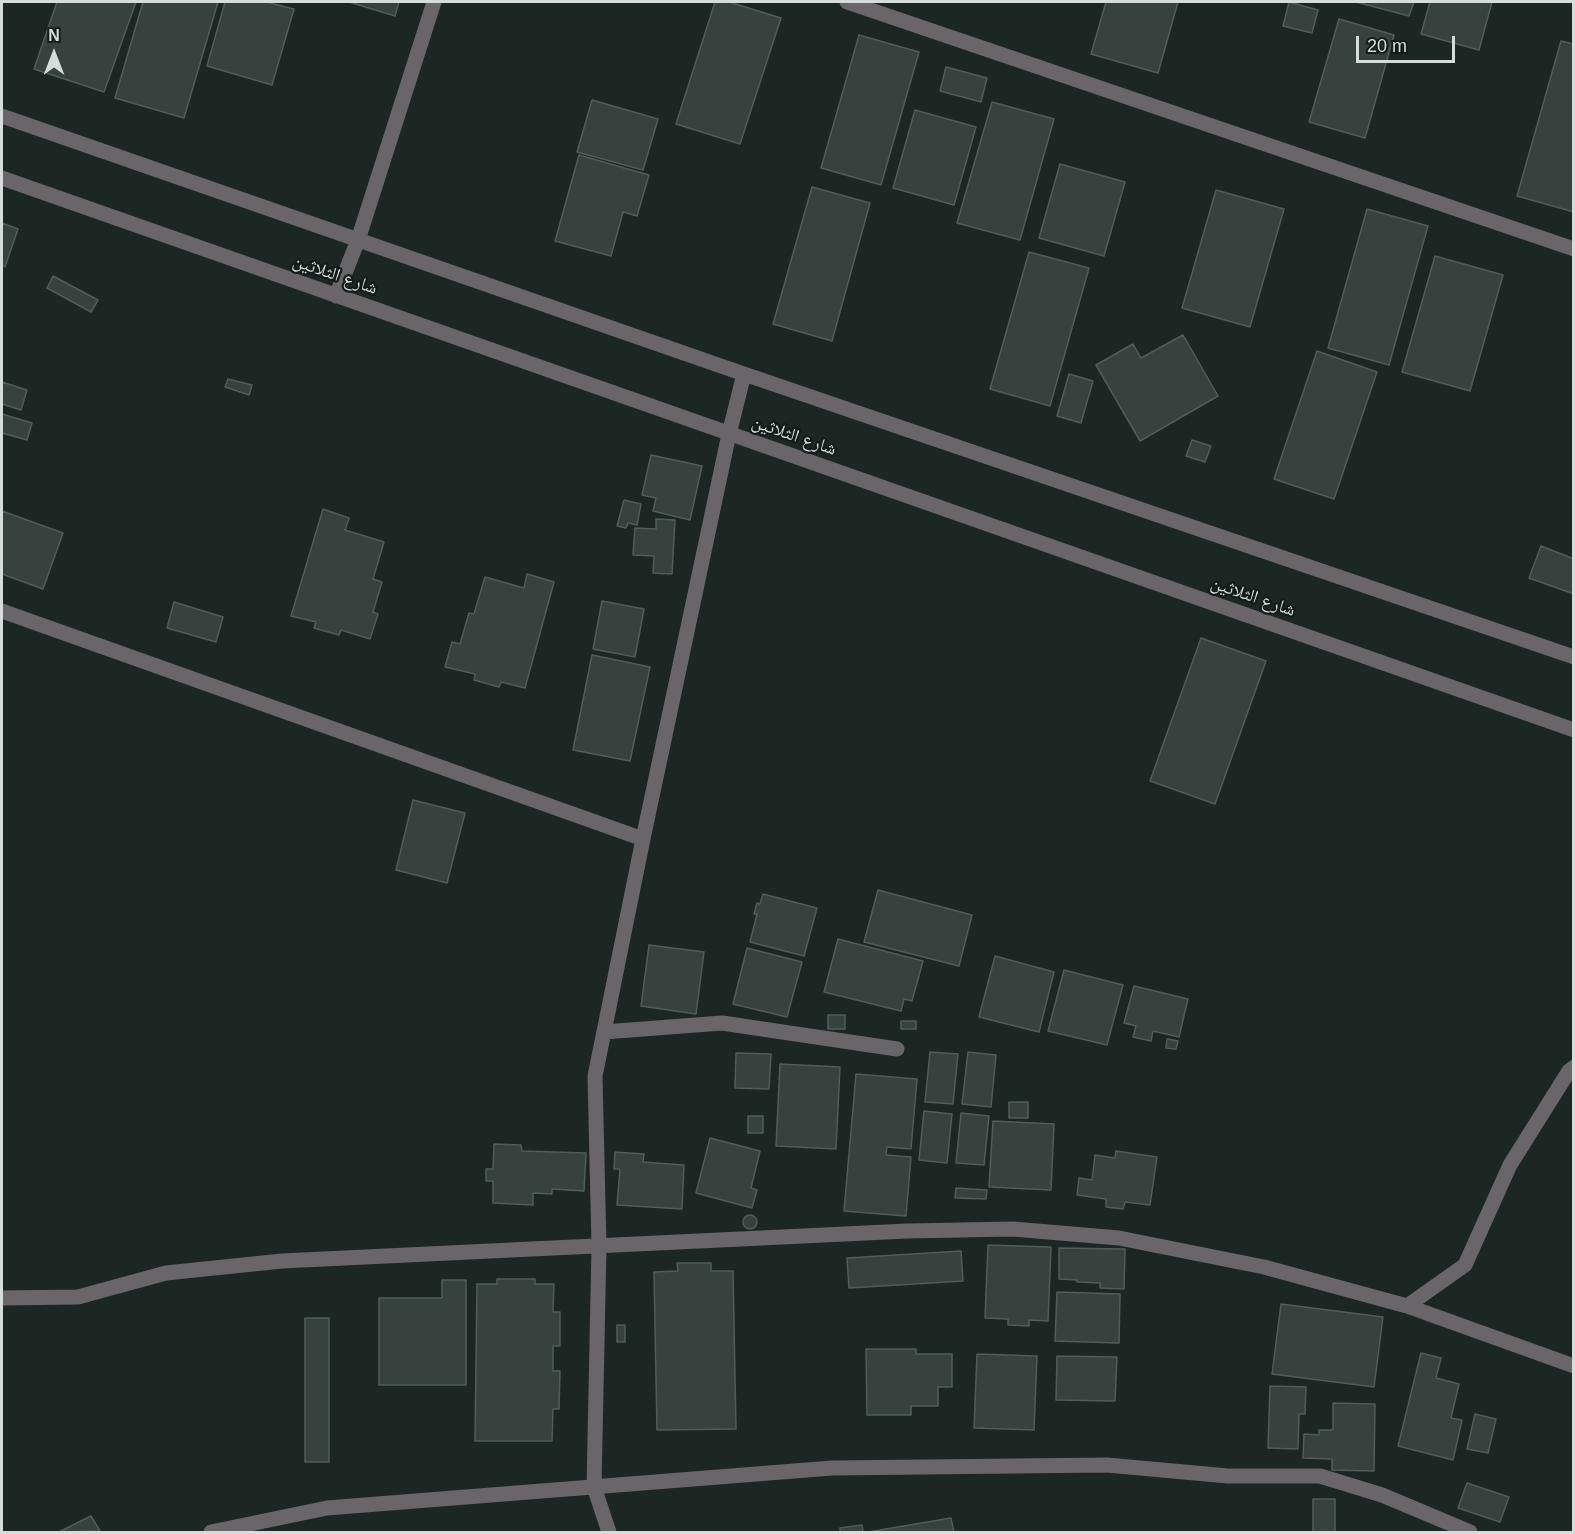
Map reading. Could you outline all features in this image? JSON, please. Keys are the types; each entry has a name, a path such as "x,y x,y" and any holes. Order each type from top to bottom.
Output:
{"street":[{"path":"336,296 358,240 434,2"},
{"path":"847,2 1574,249"},
{"path":"2,116 744,374 1574,657"},
{"name":"شارع الثلاثين","path":"2,178 1574,730"},
{"path":"609,1533 594,1488 599,1246 595,1076 643,839 729,434 744,374"},
{"path":"2,611 643,839"},
{"path":"604,1032 722,1023 897,1049"},
{"path":"1407,1305 1465,1265 1510,1165 1569,1071 1574,1067"},
{"path":"2,1298 78,1297 166,1273 282,1261 895,1232 1013,1229 1119,1238 1264,1267 1407,1305 1574,1366"},
{"path":"211,1533 327,1508 832,1468 1107,1466 1228,1476 1320,1476 1382,1495 1470,1533"}],"building":[{"path":"57,2 136,2 104,92 34,69"},
{"path":"143,2 218,2 184,118 115,98"},
{"path":"225,2 266,2 294,9 272,85 207,66"},
{"path":"349,2 399,2 395,16"},
{"path":"715,2 729,2 781,18 740,144 676,124"},
{"path":"1106,2 1178,2 1158,73 1091,54"},
{"path":"1289,2 1318,10 1312,33 1283,26"},
{"path":"1356,2 1414,2 1409,16"},
{"path":"1430,2 1492,2 1479,50 1421,34"},
{"path":"1339,19 1394,35 1365,138 1309,122"},
{"path":"859,35 919,52 881,185 821,168"},
{"path":"1561,41 1574,44 1574,212 1517,196"},
{"path":"946,67 987,78 981,102 940,91"},
{"path":"592,100 658,119 643,170 577,152"},
{"path":"992,102 1054,119 1020,240 957,223"},
{"path":"915,110 976,127 954,205 893,188"},
{"path":"579,155 649,175 637,216 623,212 611,256 555,241"},
{"path":"1060,164 1125,182 1104,256 1039,238"},
{"path":"812,187 870,203 832,341 773,324"},
{"path":"1216,190 1284,209 1250,327 1182,308"},
{"path":"1367,209 1428,226 1389,365 1328,348"},
{"path":"2,223 18,229 5,267 2,265"},
{"path":"1029,252 1089,268 1050,406 990,389"},
{"path":"1435,256 1503,275 1470,391 1402,372"},
{"path":"53,276 98,300 91,312 47,288"},
{"path":"1183,335 1218,396 1140,441 1096,365 1133,344 1141,358"},
{"path":"1317,351 1377,372 1334,499 1274,479"},
{"path":"1069,374 1093,381 1081,423 1057,416"},
{"path":"228,379 252,385 249,395 225,387"},
{"path":"2,382 27,390 21,410 2,404"},
{"path":"2,414 32,423 27,440 2,433"},
{"path":"1192,440 1211,446 1205,462 1186,456"},
{"path":"651,455 702,466 690,520 653,511 656,498 642,495"},
{"path":"624,500 641,504 637,525 628,523 626,528 617,526"},
{"path":"323,509 349,518 345,530 384,542 373,579 382,582 373,612 378,614 370,639 341,630 339,635 314,628 316,622 291,616"},
{"path":"2,511 63,533 43,589 2,574"},
{"path":"656,519 675,520 672,574 653,573 654,556 633,555 635,528 656,529"},
{"path":"1541,546 1574,559 1574,594 1529,578"},
{"path":"527,574 554,582 525,688 501,682 499,687 474,680 475,674 445,667 452,642 460,644 469,613 474,614 485,577 524,588"},
{"path":"602,601 644,609 635,657 593,649"},
{"path":"174,602 223,617 216,642 167,628"},
{"path":"1201,638 1266,661 1215,804 1150,781"},
{"path":"592,655 650,667 630,761 573,750"},
{"path":"413,800 465,813 447,883 396,870"},
{"path":"878,890 972,915 959,966 864,942"},
{"path":"763,894 817,908 804,956 750,942 757,914 754,914"},
{"path":"838,939 923,961 912,1001 904,999 901,1011 824,992"},
{"path":"649,945 704,952 696,1014 641,1006"},
{"path":"747,948 802,962 787,1017 733,1004"},
{"path":"995,956 1054,972 1039,1032 979,1017"},
{"path":"1064,970 1123,985 1107,1045 1048,1031"},
{"path":"1134,986 1188,999 1179,1037 1153,1031 1151,1041 1133,1037 1136,1026 1124,1023"},
{"path":"828,1015 845,1015 845,1029 828,1029"},
{"path":"901,1021 916,1021 916,1029 901,1029"},
{"path":"1167,1039 1178,1041 1176,1049 1166,1048"},
{"path":"930,1052 958,1054 953,1104 925,1102"},
{"path":"968,1052 996,1055 991,1107 962,1104"},
{"path":"736,1053 771,1054 769,1089 735,1088"},
{"path":"780,1064 840,1067 836,1149 776,1146"},
{"path":"856,1074 917,1079 911,1149 887,1147 886,1155 911,1157 906,1216 844,1211"},
{"path":"1009,1102 1028,1102 1028,1118 1009,1118"},
{"path":"924,1111 952,1114 947,1163 919,1160"},
{"path":"961,1113 989,1116 984,1165 956,1163"},
{"path":"748,1116 763,1116 763,1133 748,1133"},
{"path":"993,1121 1054,1124 1051,1190 989,1187"},
{"path":"710,1138 760,1151 751,1188 757,1190 752,1208 696,1193"},
{"path":"494,1144 521,1145 522,1151 586,1153 584,1191 552,1189 552,1194 533,1193 533,1205 493,1203 493,1181 486,1181 486,1169 493,1169"},
{"path":"1116,1151 1157,1157 1150,1205 1125,1202 1123,1209 1106,1207 1106,1199 1077,1195 1079,1178 1092,1180 1095,1155 1115,1158"},
{"path":"615,1152 644,1154 643,1162 684,1165 682,1209 617,1205 620,1169 614,1169"},
{"path":"956,1188 987,1190 986,1199 955,1198"},
{"path":"750,1215 755,1217 757,1222 755,1227 750,1229 745,1227 743,1222 745,1217"},
{"path":"988,1245 1051,1247 1048,1321 1029,1320 1029,1326 1008,1325 1008,1319 985,1318"},
{"path":"1059,1248 1125,1249 1124,1289 1100,1288 1100,1283 1059,1279"},
{"path":"961,1251 963,1281 849,1288 847,1258"},
{"path":"677,1263 711,1263 711,1271 733,1271 736,1429 657,1430 654,1272 678,1271"},
{"path":"497,1279 535,1279 535,1284 554,1284 553,1312 560,1312 560,1346 553,1346 553,1371 560,1371 559,1409 553,1409 552,1441 475,1441 477,1284 497,1284"},
{"path":"442,1280 466,1280 466,1385 379,1385 379,1298 442,1298"},
{"path":"1057,1292 1120,1294 1119,1343 1055,1341"},
{"path":"1281,1304 1383,1317 1374,1387 1272,1374"},
{"path":"305,1318 329,1318 329,1462 305,1462"},
{"path":"617,1325 625,1325 625,1342 617,1342"},
{"path":"866,1349 916,1349 916,1354 952,1354 952,1387 938,1387 938,1406 911,1406 911,1415 867,1415"},
{"path":"1421,1353 1441,1358 1436,1378 1459,1384 1451,1418 1462,1420 1453,1460 1398,1446"},
{"path":"977,1354 1037,1356 1034,1430 974,1428"},
{"path":"1057,1356 1117,1357 1115,1401 1056,1400"},
{"path":"1270,1386 1306,1387 1305,1414 1299,1414 1298,1449 1268,1448"},
{"path":"1333,1403 1375,1404 1374,1471 1332,1470 1332,1459 1303,1458 1304,1434 1319,1435 1319,1430 1333,1430"},
{"path":"1475,1414 1496,1419 1488,1453 1467,1449"},
{"path":"1467,1483 1509,1497 1500,1522 1458,1508"},
{"path":"1313,1499 1335,1499 1335,1532 1313,1532"},
{"path":"91,1516 100,1531 59,1532"},
{"path":"951,1518 954,1532 868,1532"},
{"path":"862,1525 863,1532 840,1532 840,1528"}]}
